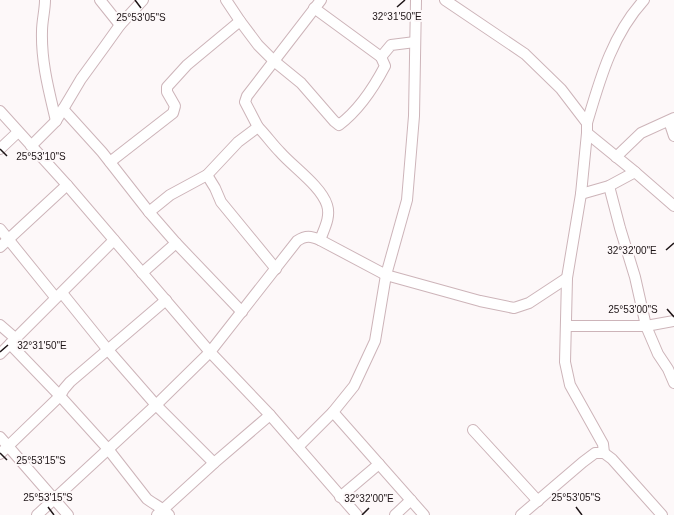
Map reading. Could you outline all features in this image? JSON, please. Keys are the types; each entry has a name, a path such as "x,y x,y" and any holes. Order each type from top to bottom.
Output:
{"street":[{"path":"45,0 42,32 43,53 47,85 56,121"},
{"path":"100,0 120,24"},
{"path":"31,146 56,121 81,79 120,24 143,0"},
{"path":"226,0 258,45 274,61 301,83 334,121 340,125 349,117 362,101 385,66 381,56 314,8"},
{"path":"320,240 329,218 327,205 322,195 296,167 280,153 258,127 245,102 247,96 321,0"},
{"path":"298,447 333,412 354,386 375,341 386,275 407,200 414,116 416,0"},
{"path":"445,0 525,54 561,89 587,128 616,157 674,206"},
{"path":"644,0 634,11 619,33 604,69 587,128 581,194 568,278 565,362 570,385 603,444 604,453 662,515"},
{"path":"110,162 173,113 175,106 167,92 167,87 187,65 240,21"},
{"path":"381,56 391,45 416,42"},
{"path":"63,109 110,162 149,212 176,243 242,312"},
{"path":"0,111 114,240 210,352 270,415 357,515"},
{"path":"616,157 641,133 672,120 674,136"},
{"path":"149,212 170,195 207,176 238,142 258,127"},
{"path":"0,150 18,132"},
{"path":"581,194 609,186 635,172"},
{"path":"207,176 215,188 221,202 276,269"},
{"path":"0,247 66,185"},
{"path":"609,186 635,276 646,326 658,354 668,369 674,383"},
{"path":"0,229 8,240 59,295 156,405 214,463"},
{"path":"37,515 156,405 210,352 297,241 305,236 312,236 386,275 480,301 514,308 529,303 568,278"},
{"path":"0,354 114,240"},
{"path":"142,273 176,243"},
{"path":"0,454 9,447 60,396 70,382 166,300"},
{"path":"566,326 646,326 674,321"},
{"path":"0,325 12,341 108,449 148,498 163,513 214,463 270,415"},
{"path":"333,412 424,515"},
{"path":"473,430 538,501"},
{"path":"0,437 68,515"},
{"path":"521,515 582,462 595,454 604,453"},
{"path":"340,497 379,464"},
{"path":"394,515 411,500"}]}
